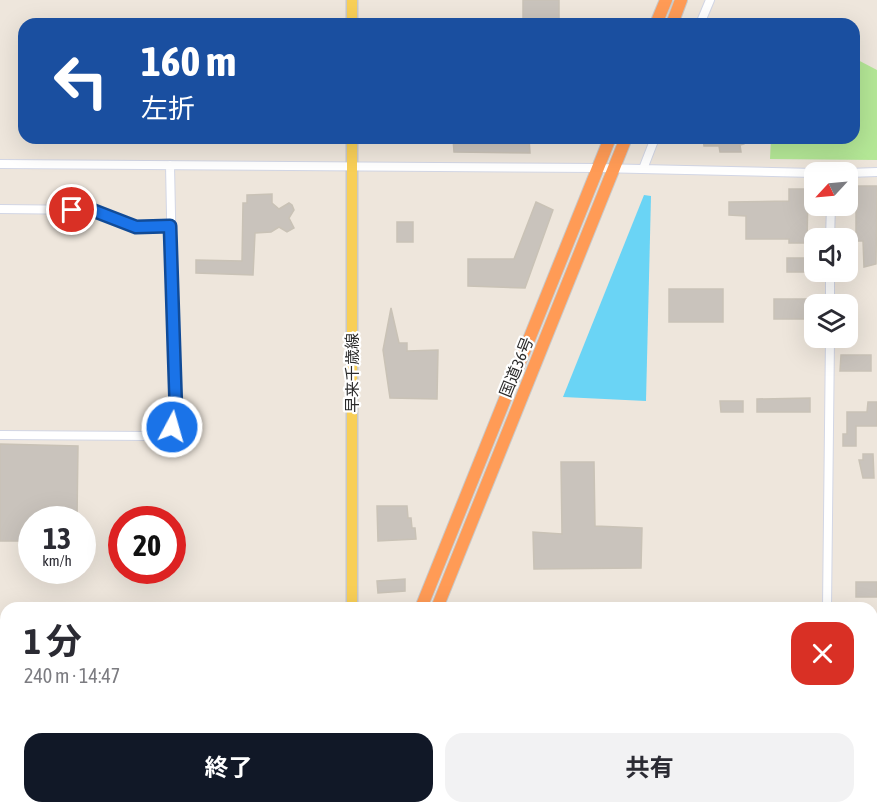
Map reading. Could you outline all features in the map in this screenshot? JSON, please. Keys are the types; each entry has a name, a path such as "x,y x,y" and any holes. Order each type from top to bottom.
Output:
{"highway":[{"path":"658,18 666,0"},
{"path":"674,18 681,0"},
{"name":"国道36号","path":"423,602 607,144"},
{"name":"国道36号","path":"439,602 624,144"}],"main road":[{"path":"352,0 352,18"},
{"name":"早来千歳線","path":"351,602 352,144"}],"street":[{"path":"702,18 710,0"},
{"path":"643,169 653,144"},
{"path":"0,164 597,168 804,173"},
{"path":"0,435 147,436 161,434 172,427 176,412 170,165"},
{"path":"858,173 877,172"},
{"path":"0,210 92,210 136,227 170,226"},
{"path":"827,602 830,348"}],"green space":[{"path":"860,61 877,70 877,160 770,159 771,144 860,144"}],"water":[{"path":"644,195 651,196 646,401 563,397"}],"building":[{"path":"523,0 559,0 559,18 523,18"},
{"path":"453,144 529,144 530,153 454,152"},
{"path":"704,144 744,144 740,145 741,152 720,152 719,146 704,146"},
{"path":"858,186 877,186 876,264 864,267 863,241 858,241 858,228 856,228"},
{"path":"789,189 804,189 804,216 808,216 807,228 804,228 804,243 789,243 789,239 746,239 746,216 729,215 729,202 789,201"},
{"path":"272,194 272,203 279,209 289,203 292,205 294,210 289,218 294,228 287,232 279,227 271,232 255,233 253,275 196,273 196,260 242,261 243,203 247,203 247,195"},
{"path":"536,202 553,210 525,288 468,286 468,259 514,259"},
{"path":"397,222 413,222 413,242 397,242"},
{"path":"787,258 804,258 804,272 787,272"},
{"path":"669,289 723,289 723,322 669,322"},
{"path":"774,299 804,299 804,319 774,319"},
{"path":"391,308 399,343 407,343 407,351 438,350 437,399 390,398 383,350"},
{"path":"841,355 871,355 871,371 840,371"},
{"path":"810,398 810,412 757,412 757,399"},
{"path":"720,401 743,401 743,412 721,412"},
{"path":"868,402 877,402 877,426 856,426 856,446 843,446 843,434 847,434 847,412 867,412"},
{"path":"0,444 78,446 77,506 18,506 18,541 0,541"},
{"path":"863,454 873,454 874,478 863,478 859,460 863,460"},
{"path":"561,462 594,462 595,526 642,528 641,568 534,569 533,532 562,534"},
{"path":"377,506 407,506 408,518 411,518 412,528 415,528 416,539 378,541"},
{"path":"405,579 405,591 378,593 377,581"},
{"path":"856,582 877,582 877,597 856,597"}],"route":[{"path":"72,210 92,210 106,218 136,227 170,226 176,412 172,427"}]}
